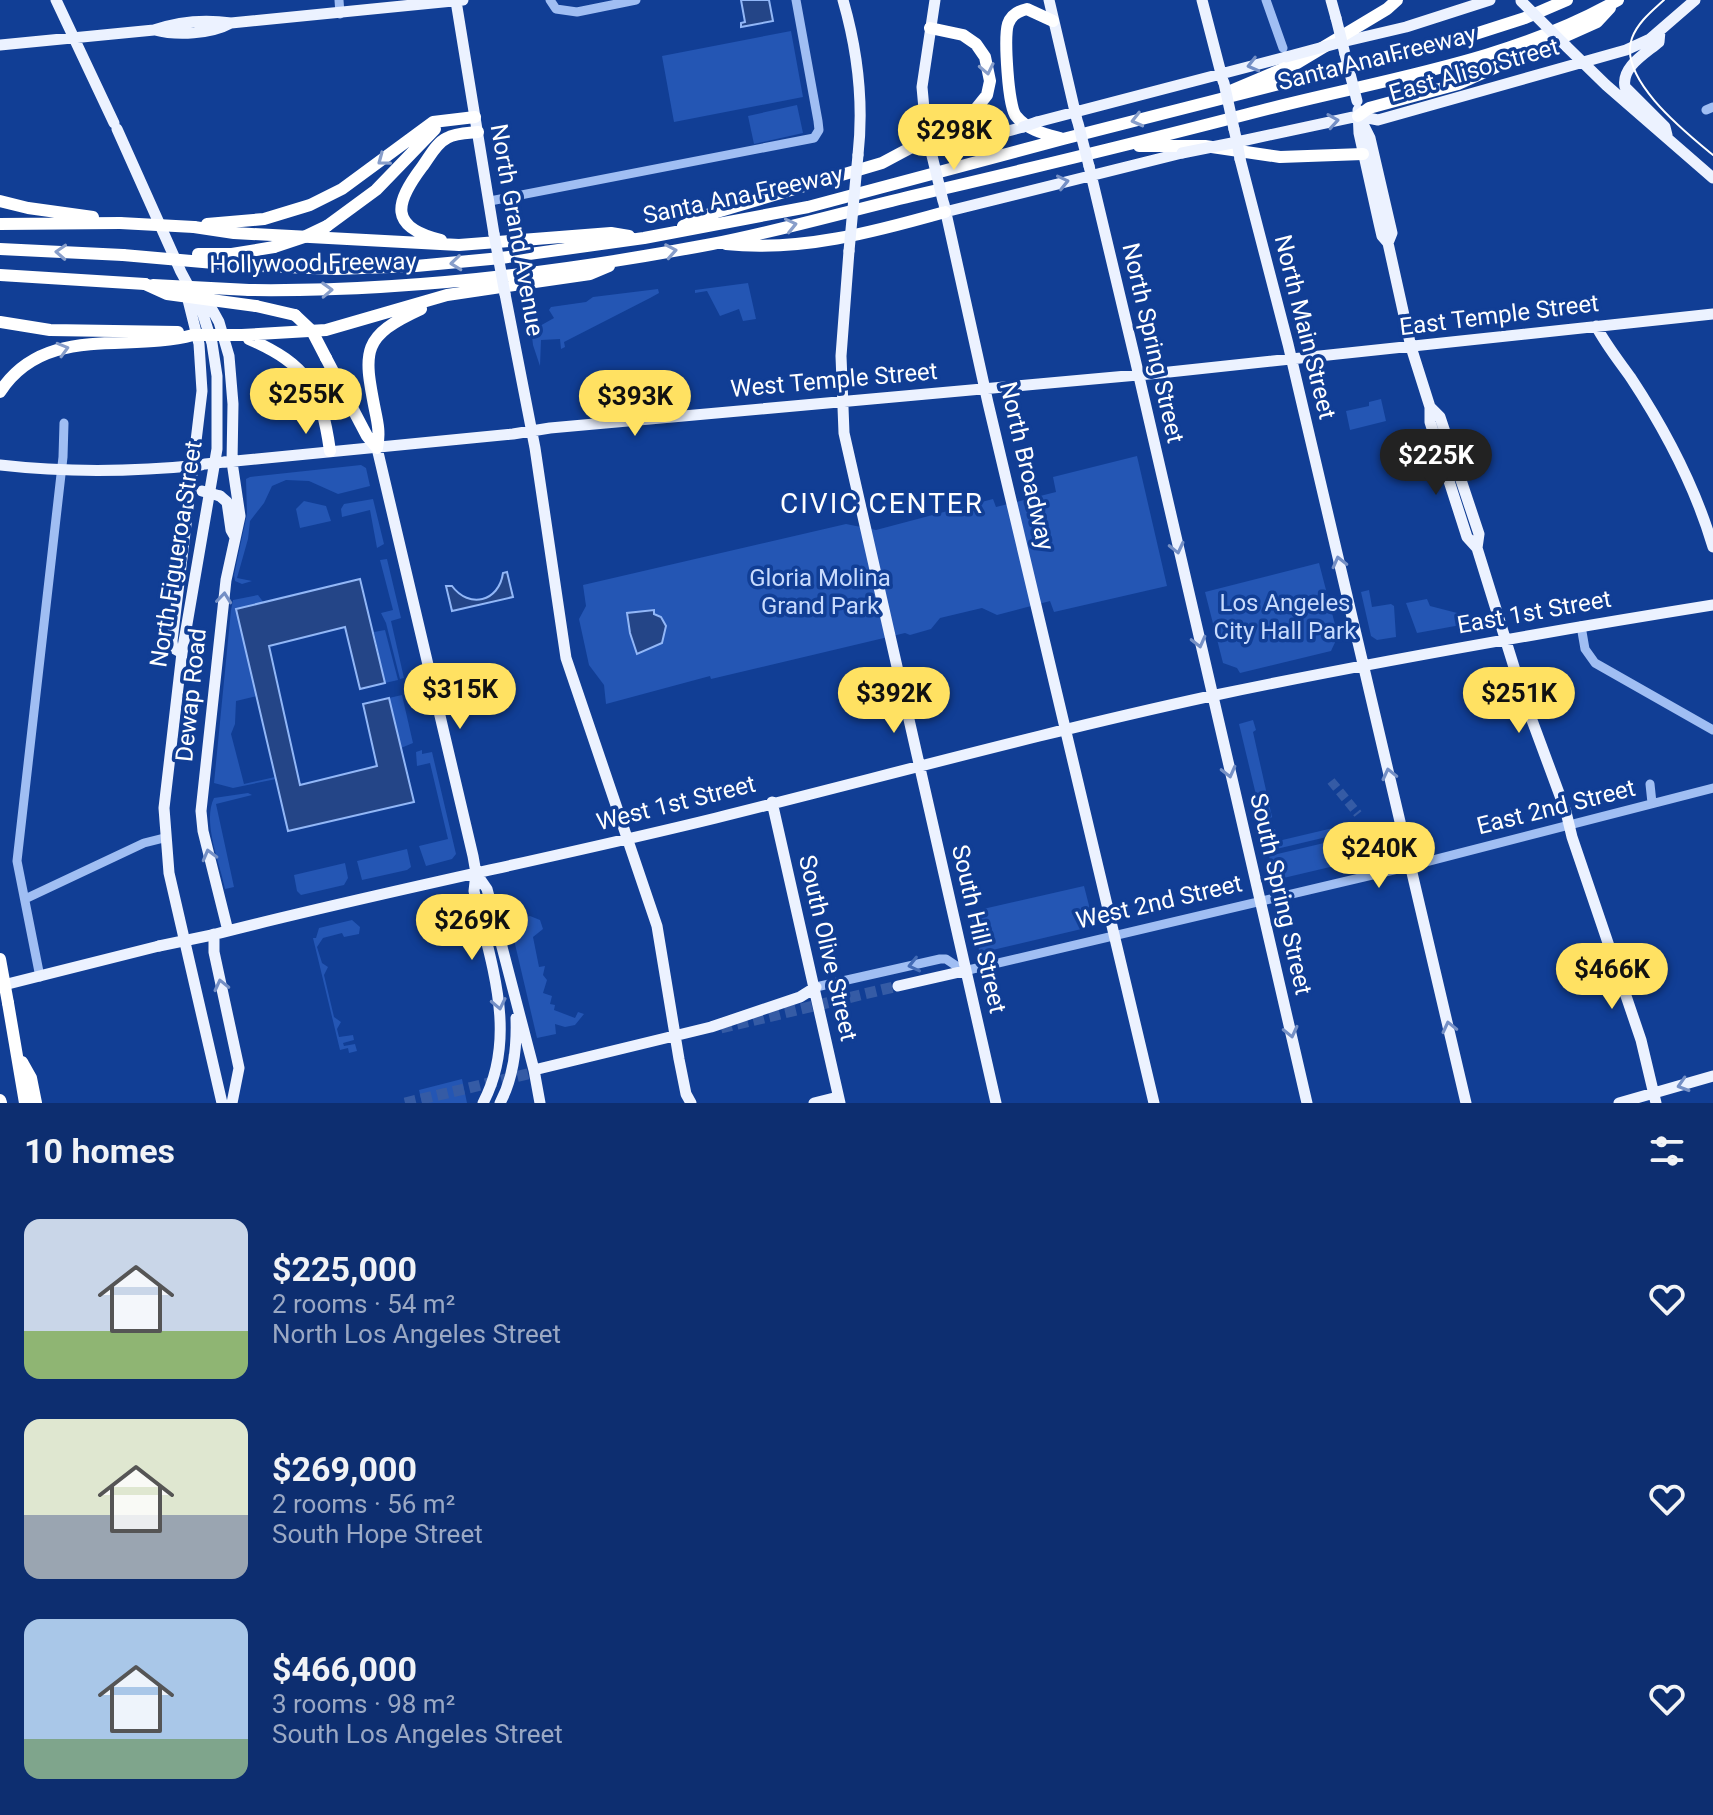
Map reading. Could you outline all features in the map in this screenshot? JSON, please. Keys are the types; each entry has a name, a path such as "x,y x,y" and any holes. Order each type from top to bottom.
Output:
{"highway":[{"path":"1211,102 1243,84 1297,63 1400,0"},
{"name":"Santa Ana Freeway","path":"0,249 235,259 336,269 501,258 644,238 808,207 1472,35 1567,0"},
{"path":"1358,116 1369,108 1458,84 1557,41 1597,22 1617,1"},
{"name":"Santa Ana Freeway","path":"626,259 715,243 1124,146 1506,48 1556,30 1617,1"},
{"path":"1053,21 1027,9 1017,12 1008,23 1010,99 1015,116 1023,123 1040,133 1063,139"},
{"path":"672,232 700,217 882,163 970,116 987,95 990,81 985,57 976,44 963,35 930,28"},
{"path":"203,228 264,219 310,205 342,189 433,122 475,117"},
{"path":"235,259 304,237 337,220 367,198 430,133 448,121"},
{"path":"478,132 442,141 405,190 401,209 407,224 423,235 443,241 484,244"},
{"path":"1124,146 1205,146 1280,157 1363,154"},
{"path":"0,201 103,222"},
{"path":"715,243 755,248 829,240 944,206"},
{"path":"0,224 103,222 409,244 484,244 611,233 644,238"},
{"path":"0,322 42,330 174,340 193,335 250,337 307,333 336,328 429,299 590,274 626,259"},
{"name":"Hollywood Freeway","path":"0,275 249,290 405,286 626,259"},
{"path":"141,284 167,294 256,306 295,315 312,331 367,436 377,448"},
{"path":"377,448 380,435 367,373 368,356 377,336 398,319 469,291"},
{"path":"0,392 29,364 58,350 152,336"},
{"path":"250,337 286,357 306,377 323,413 330,451"},
{"path":"0,959 25,1103"},
{"path":"18,1056 31,1078 36,1103"}],"main road":[{"name":"North Figueroa Street","path":"56,0 195,297 215,358 219,403 217,449 182,653 165,790 164,838 169,873 222,1103"},
{"path":"0,45 154,30 170,24 207,19 231,23 458,0"},
{"name":"North Grand Avenue","path":"458,0 494,234 532,432 566,658 657,926 688,1100"},
{"name":"South Hill Street","path":"843,0 861,92 841,356 841,401 852,473 996,1103"},
{"path":"930,28 935,0"},
{"name":"North Spring Street","path":"1049,0 1139,375 1211,696"},
{"name":"North Main Street","path":"1202,0 1466,1103"},
{"path":"1331,0 1357,101 1363,154 1382,236 1388,243 1411,347 1430,407 1440,417 1479,534 1477,548 1505,639 1641,1040 1655,1098"},
{"path":"931,152 1037,122 1076,118 1222,79 1284,52 1342,42 1444,16 1490,0"},
{"path":"1521,0 1582,62 1713,178"},
{"path":"1668,139 1665,127 1625,87 1623,79 1626,71 1659,42 1660,31 1695,0"},
{"name":"North Broadway","path":"930,28 922,87 926,131 1154,1103"},
{"name":"East Aliso Street","path":"944,206 1090,171 1358,116 1378,120 1626,50 1660,31"},
{"path":"1358,116 1370,138 1392,233 1388,243"},
{"path":"181,272 201,357 202,391 200,465 172,641 173,648 182,653"},
{"name":"Dewap Road","path":"181,272 207,300 226,339 233,394 229,462 240,508 226,580 201,820 228,931"},
{"name":"East Temple Street","path":"1290,360 1713,314"},
{"path":"1596,326 1681,462 1713,547"},
{"name":"West Temple Street","path":"0,465 62,472 140,471 985,387 1290,360"},
{"path":"377,448 476,873 474,891 502,1016 496,1074 483,1103"},
{"path":"196,494 220,496 227,502 235,537"},
{"name":"East 1st Street","path":"1363,665 1713,605"},
{"name":"West 1st Street","path":"0,986 159,946 629,838 1211,696 1363,665"},
{"name":"South Spring Street","path":"1211,696 1307,1103"},
{"name":"South Olive Street","path":"772,802 839,1100"},
{"path":"476,873 487,889 540,1103"},
{"path":"213,934 214,952 239,1068 232,1103"},
{"name":"West 2nd Street","path":"898,986 964,971"},
{"name":"West 2nd Street","path":"534,1070 675,1036 800,997 816,987"},
{"path":"500,1103 512,1072 516,1046 516,1001"},
{"path":"1619,1103 1655,1098 1713,1076"},
{"path":"814,1103 839,1100"}],"street":[{"path":"339,0 340,14"},
{"path":"550,0 556,9 577,12 636,0"},
{"path":"490,201 814,138 819,130 818,121 796,0"},
{"path":"1266,0 1284,52"},
{"path":"40,977 17,861 62,472 64,423"},
{"path":"1581,626 1585,649 1591,659 1713,730"},
{"path":"1650,784 1652,803"},
{"name":"East 2nd Street","path":"1410,866 1713,788"},
{"path":"25,899 144,843 164,838"},
{"name":"West 2nd Street","path":"816,987 940,959 946,959 964,971 1410,866"}],"green space":[{"path":"791,31 803,97 674,122 662,56"},
{"path":"797,105 803,133 754,144 748,116"},
{"path":"748,283 756,319 743,321 739,309 720,316 707,291 695,293 695,290"},
{"path":"658,289 659,293 564,342 565,347 561,349 560,339 541,340 540,366 533,345 529,310 533,309 537,314 538,327 554,318 549,310 551,307 586,302 593,297"},
{"path":"1381,399 1386,421 1350,430 1346,411 1369,406 1369,402"},
{"name":"Gloria Molina Grand Park","path":"1137,456 1167,586 1054,612 1050,601 997,615 982,608 940,618 931,629 910,635 905,633 711,679 710,676 606,704 604,685 589,665 579,619 586,606 583,585 846,524 876,530 993,499 996,507 1056,492 1053,477"},
{"path":"361,465 366,468 370,486 338,494 309,481 286,480 272,486 250,521 237,578 252,581 242,584 235,581 247,514 246,479"},
{"path":"373,499 384,544 377,548 370,510 342,517 341,509 344,504"},
{"path":"304,501 326,506 331,521 300,528 296,509"},
{"path":"387,559 401,618 391,621 404,678 400,679 381,613 393,610 380,560"},
{"name":"Los Angeles City Hall Park","path":"1319,563 1338,636 1331,651 1240,673 1237,668 1223,663 1205,592"},
{"path":"1369,590 1372,607 1394,606 1396,637 1377,640 1371,636 1361,592"},
{"path":"258,595 264,603 237,610 257,696 236,701 235,724 231,734 244,784 276,779 233,788 214,783 231,610 233,600"},
{"path":"1427,599 1430,606 1461,614 1477,622 1417,633 1406,603"},
{"path":"385,630 398,680 385,683 374,632"},
{"path":"402,695 413,743 401,748 389,698"},
{"path":"1253,720 1272,817 1263,824 1239,724"},
{"path":"422,750 422,754 432,752 456,854 452,859 426,866 419,846 448,839 430,763 417,766 416,752"},
{"path":"252,795 216,804 234,887 225,889 213,843 211,808 214,798"},
{"path":"1350,824 1352,831 1268,851 1264,832 1275,829 1278,841"},
{"path":"1358,835 1364,859 1275,880 1269,856"},
{"path":"407,849 411,867 407,870 362,880 357,861"},
{"path":"345,863 348,878 344,885 301,895 297,891 294,875"},
{"path":"1084,886 1093,921 1089,922 1090,927 984,952 979,950 970,912"},
{"path":"530,916 540,920 543,929 533,937 539,967 545,966 543,975 547,980 543,993 552,996 550,1004 555,1005 554,1010 575,1018 578,1012 584,1014 575,1025 565,1027 555,1024 556,1034 537,1038 511,927 521,924 522,918"},
{"path":"352,920 360,927 359,934 344,937 342,933 323,938 317,947 322,963 328,967 324,975 334,1017 341,1022 337,1029 339,1037 353,1035 354,1040 343,1043 344,1046 355,1044 357,1051 349,1053 348,1048 340,1050 313,938 316,938 319,928"},
{"path":"462,1079 467,1103 422,1103 419,1090"}],"shaded area":[{"path":"741,0 769,0 773,21 741,27 741,23 745,22"},
{"path":"507,572 513,597 452,611 446,586 452,586 467,598 482,599 496,590 503,573"},
{"path":"360,579 385,683 360,689 345,627 269,646 300,785 377,766 363,704 389,698 414,802 288,831 236,609"},
{"path":"654,610 666,626 662,643 637,654 627,613"}],"tunnel":[{"path":"1331,781 1358,814"},
{"path":"721,1028 898,986"},
{"path":"405,1103 540,1071"}],"tram line":[{"path":"1664,0 1642,22 1632,38 1630,54 1634,70 1656,103 1713,155"}],"district":[{"name":"CIVIC CENTER","path":"882,503"}]}
